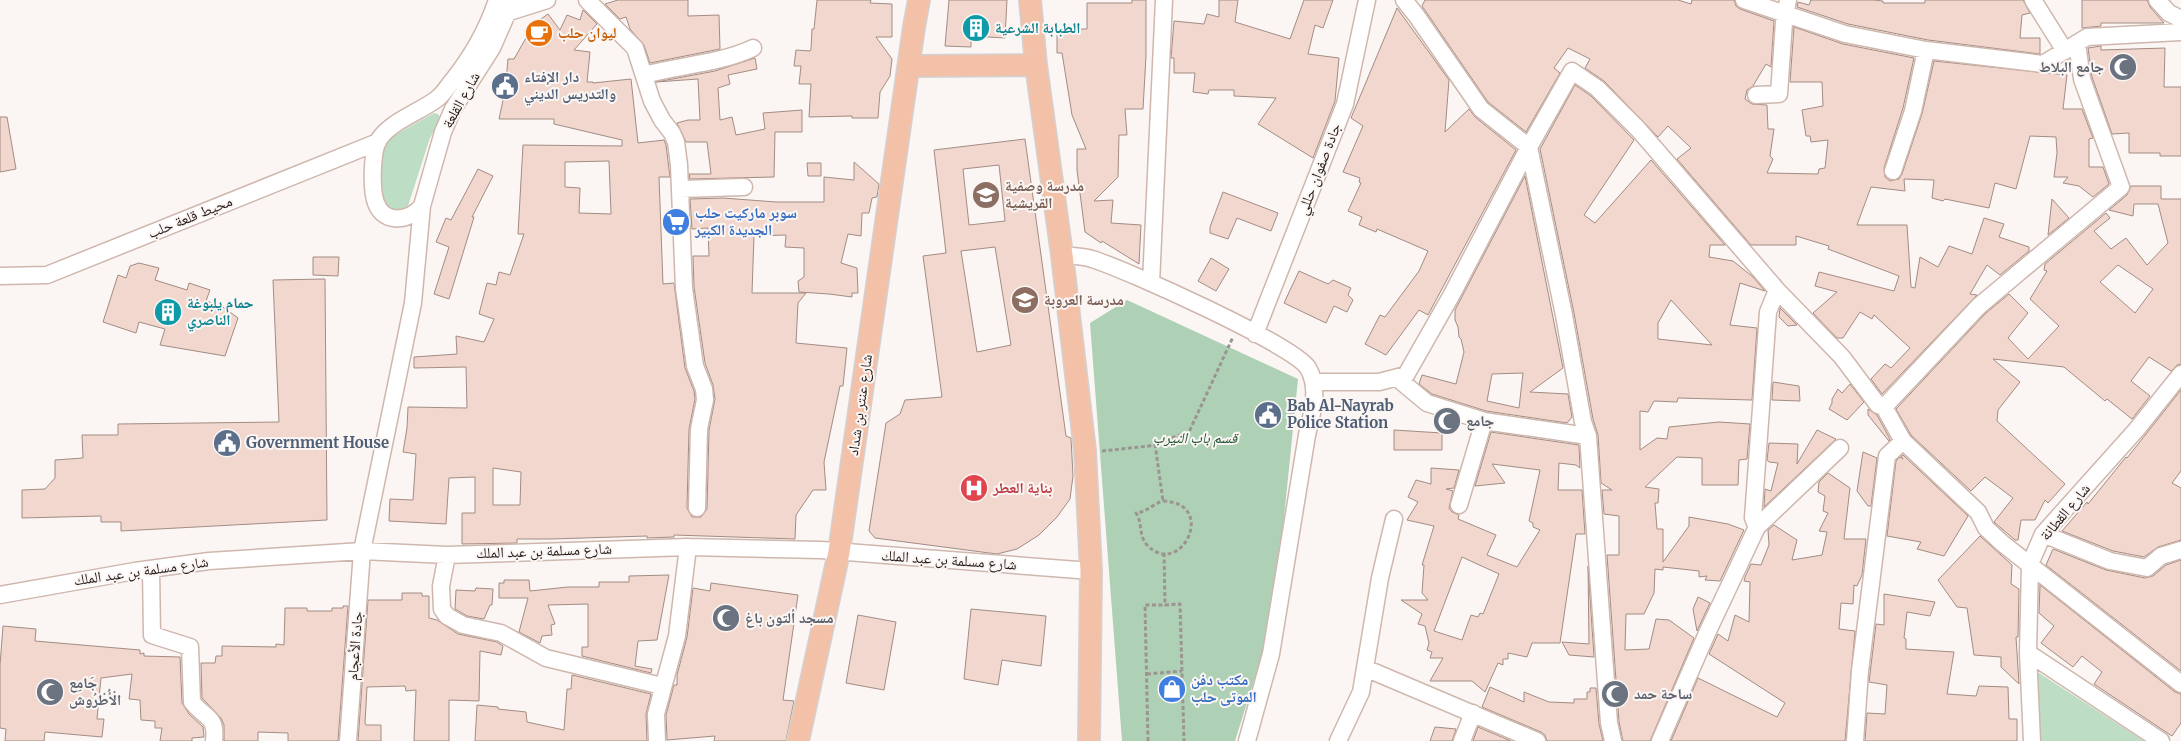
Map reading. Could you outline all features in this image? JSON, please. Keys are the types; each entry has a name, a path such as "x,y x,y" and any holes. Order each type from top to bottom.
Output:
{"main road":[{"name":"شارع عنتر بن شداد","path":"798,741 839,552 919,0"},
{"path":"1030,0 1036,65 1062,255 1085,450 1091,571 1089,741"},
{"path":"909,66 1036,65"}],"street":[{"path":"422,206 416,214 398,220 381,212 376,204 373,166 378,142 392,126 440,97 478,46 497,0"},
{"path":"511,6 547,0"},
{"path":"587,0 635,48 652,101 676,142 684,288 695,366 704,394 699,429 696,508"},
{"path":"1151,282 1164,0"},
{"name":"جادة صفوان حللي","path":"1255,334 1345,104 1367,0"},
{"path":"1404,0 1481,109 1528,147 1564,315 1583,422 1588,436 1609,723 1613,741"},
{"path":"1744,0 1787,8 1845,34 1926,50 2044,64 2088,37 2181,32"},
{"path":"1884,407 1979,306 2122,187 2071,47 2033,0"},
{"path":"2157,0 2169,13 2181,19"},
{"name":"شارع القلعة","path":"362,551 413,302 422,206 443,132 453,109 492,48 511,6"},
{"path":"1756,95 1779,94 1787,8"},
{"path":"644,75 742,54 753,48"},
{"path":"1893,171 1913,111 1926,50"},
{"path":"1314,382 1379,382 1406,375 1451,296 1528,147 1572,71 1597,88 1632,122 1777,290 1842,356 1878,405 1884,407 1903,441 1978,512 1986,528 2002,543 2181,684"},
{"path":"440,97 453,109"},
{"name":"محيط قلعة حلب","path":"0,276 47,275 378,142"},
{"path":"680,189 744,187"},
{"path":"1062,255 1090,259 1151,282 1255,334 1293,355 1308,367 1314,382 1314,404 1305,444 1271,654 1247,741"},
{"path":"1757,527 1753,518 1768,312 1777,290"},
{"name":"شارع القطانة","path":"2032,741 2028,652 2030,564 2042,534 2137,429 2181,374"},
{"path":"1397,378 1428,403 1484,421 1588,436"},
{"path":"1458,505 1484,421"},
{"path":"1855,741 1860,671 1887,456 1903,441"},
{"path":"1660,741 1708,631 1757,527 1840,448"},
{"path":"1338,741 1361,692 1380,578 1394,519"},
{"path":"2042,534 2110,561 2147,568 2161,556 2181,550"},
{"path":"657,741 656,714 677,636 688,547"},
{"name":"شارع مسلمة بن عبد الملك","path":"0,595 208,561 362,551 447,555 688,547 821,550 1091,571"},
{"name":"جادة الأعجام","path":"348,741 362,551"},
{"path":"447,555 441,586 442,610 447,616 464,625 501,633 546,658 662,686"},
{"path":"151,569 152,635 190,647 192,702 209,716 216,729 214,741"},
{"path":"2028,652 2161,741"},
{"path":"1365,668 1536,741"},
{"path":"1462,741 1473,713"}],"path":[{"path":"1085,450 1100,451 1155,444 1189,432 1238,326"},
{"path":"1155,444 1163,501"},
{"path":"1163,501 1172,501 1187,511 1192,520 1189,540 1183,547 1173,552 1164,553 1149,547 1144,540 1140,532 1141,520 1136,513 1144,512 1155,503 1163,501"},
{"path":"1164,553 1165,605"},
{"path":"1148,741 1145,605 1180,604 1184,741"},
{"path":"1146,674 1182,670"}],"green space":[{"path":"434,113 438,114 441,119 430,138 408,206 398,211 387,208 381,195 382,148 390,138"},
{"name":"قسم باب النيرب","path":"1127,300 1298,379 1274,617 1235,741 1122,741 1090,323"},
{"path":"2036,671 2144,741 2041,741"}],"building":[{"path":"618,0 688,0 688,16 719,15 720,49 650,63 644,45 630,29 626,17 620,19 605,4"},
{"path":"817,0 871,0 870,3 892,4 892,37 876,37 892,59 890,76 880,92 878,118 852,118 852,116 809,117 811,84 799,84 801,66 794,66 796,50 810,51 811,49"},
{"name":"الطبابة الشرعية","path":"949,0 1007,0 1005,38 971,36 971,47 945,46"},
{"path":"1132,0 1146,0 1146,56 1143,109 1125,109 1127,135 1119,135 1118,177 1094,201 1113,200 1111,223 1141,225 1139,264 1085,232 1077,170 1077,149 1086,149 1072,115 1062,53 1057,53 1057,29 1087,29 1087,3 1132,3"},
{"path":"1219,0 1238,0 1235,22 1290,39 1304,0 1333,0 1323,28 1315,25 1308,54 1339,58 1335,101 1313,158 1258,124 1276,98 1234,96 1234,90 1209,90 1208,94 1193,92 1195,73 1174,73 1174,58 1171,58 1174,21 1204,24 1207,14 1219,17"},
{"path":"1425,0 1678,0 1691,4 1692,0 1734,0 1736,6 1740,9 1774,21 1771,67 1766,64 1753,86 1747,90 1745,99 1752,104 1767,105 1768,129 1774,129 1770,156 1773,159 1767,173 1818,174 1819,169 1825,168 1828,140 1811,142 1810,136 1806,136 1802,110 1823,106 1822,82 1790,82 1794,27 1843,44 1914,58 1903,108 1884,168 1885,177 1890,181 1899,179 1902,174 1922,114 1934,61 2067,75 2063,109 2082,109 2093,138 2089,139 2089,167 2103,167 2109,184 2093,197 2079,186 2063,183 2068,177 2054,177 2057,153 2056,137 2030,136 2016,189 1995,183 1989,208 1932,198 1934,180 1904,179 1905,191 1871,187 1857,225 1907,225 1911,287 1915,288 1920,257 1938,267 1949,246 1972,254 1984,218 2004,224 1999,237 2029,247 2029,251 2000,275 1987,265 1970,294 1977,295 1882,394 1871,379 1885,364 1891,368 1910,348 1874,315 1872,319 1860,312 1843,338 1837,338 1813,313 1837,292 1815,286 1819,272 1894,291 1899,276 1828,249 1829,246 1796,236 1796,245 1751,245 1677,159 1691,148 1668,126 1658,137 1604,81 1585,68 1590,59 1568,48 1554,68 1560,73 1526,132 1488,102 1422,6"},
{"path":"1811,0 1873,0 1883,1 1883,3 1925,3 1925,0 2023,0 2030,13 2022,15 2020,38 2040,38 2040,54 1928,40 1848,24 1797,7 1798,2 1809,5"},
{"path":"2082,0 2147,0 2150,7 2164,23 2101,23 2101,26 2082,28"},
{"path":"1397,8 1449,80 1445,132 1469,109 1475,117 1516,150 1428,315 1419,310 1386,355 1365,344 1380,315 1385,317 1419,271 1428,251 1377,229 1376,232 1359,225 1362,217 1348,211 1361,183 1359,182 1360,178 1343,172 1363,126 1351,118"},
{"path":"583,10 597,24 574,50 590,52 587,82 631,79 638,143 664,140 666,145 670,177 659,177 663,284 674,283 685,368 694,391 695,399 689,429 687,508 692,517 701,517 707,509 709,430 715,399 713,385 705,363 694,287 693,256 709,256 708,228 692,229 690,199 723,198 776,202 824,202 824,177 854,180 854,162 879,184 877,197 872,198 869,213 862,213 861,236 848,234 841,263 857,268 858,293 852,293 852,297 799,292 798,281 804,277 804,248 785,247 786,235 754,236 752,293 806,293 798,303 796,343 847,348 843,386 840,386 824,462 826,490 813,490 796,515 795,539 674,535 674,537 647,538 647,536 517,539 517,543 462,544 462,513 475,513 475,477 449,478 446,524 389,521 390,499 413,500 416,454 403,452 408,407 467,408 466,367 414,368 414,357 457,354 456,336 484,342 494,319 479,314 487,283 496,285 499,272 510,275 524,234 518,234 523,145 622,146 622,140 554,124 554,119 499,119 505,91 508,59 514,59 534,24 548,14 560,30 567,15 580,20","holes":["609,161 611,214 579,213 580,188 565,187 565,162","493,468 521,472 520,505 493,505"]},
{"path":"2101,46 2101,50 2165,48 2164,87 2181,87 2181,156 2160,156 2160,153 2129,153 2129,133 2112,134 2092,77 2088,48"},
{"path":"755,58 757,69 728,75 730,84 718,88 720,120 732,117 736,135 765,129 763,113 802,110 802,132 775,132 774,177 690,179 689,174 711,174 707,142 686,142 677,123 688,120 700,120 698,79 656,82 715,71"},
{"path":"1575,85 1591,96 1634,140 1584,215 1595,223 1651,160 1725,245 1710,245 1709,257 1733,261 1753,277 1765,291 1740,283 1730,325 1757,328 1752,400 1678,398 1677,402 1654,401 1648,412 1640,411 1640,450 1657,438 1667,439 1669,427 1719,422 1750,424 1747,459 1739,460 1738,485 1702,485 1702,458 1677,457 1645,487 1659,489 1658,503 1655,503 1657,529 1663,529 1663,562 1689,526 1689,517 1728,524 1744,530 1720,581 1705,580 1707,576 1699,577 1699,571 1663,567 1663,570 1655,569 1654,593 1644,614 1626,614 1625,650 1649,649 1656,619 1669,620 1694,638 1650,741 1623,741 1619,722 1607,555 1619,555 1619,516 1604,514 1602,490 1612,490 1601,483 1598,435 1593,419 1574,313 1540,149","holes":["1671,300 1712,345 1658,339 1658,323"]},
{"path":"0,117 7,117 16,169 0,172"},
{"path":"1025,139 1066,436 1071,438 1073,476 1070,499 1057,517 1039,535 1017,549 997,554 875,538 869,531 886,423 900,414 905,400 942,397 923,256 946,253 934,150","holes":["999,165 1005,221 969,225 963,169","995,247 1011,345 977,352 961,251"]},
{"path":"807,163 821,163 821,176 808,176"},
{"path":"478,169 493,176 472,217 474,217 449,299 434,294 449,247 436,242 446,218 451,220"},
{"path":"1525,176 1563,368 1530,392 1568,394 1572,417 1567,423 1486,411 1432,394 1419,384 1422,375 1456,384 1464,352 1455,320 1455,310","holes":["1523,373 1519,408 1487,401 1492,374"]},
{"path":"2131,186 2161,186 2161,199 2181,199 2181,364 2171,371 2149,357 2131,381 2150,396 2132,419 2107,399 2105,401 2064,367 1993,359 2020,382 1998,410 1997,421 2065,484 2048,503 2045,500 2035,520 2021,520 2018,540 2015,540 1994,522 2013,498 1985,477 1971,491 1911,435 1896,409 1986,313 2009,294 2028,313 2008,338 2028,359 2059,326 2030,299 2047,271 2044,270 2045,264 2106,213 2110,218 2094,231 2111,249 2126,238 2147,265 2168,243 2158,204 2134,204 2133,216 2109,210 2127,195","holes":["2118,265 2153,289 2135,313 2100,282"]},
{"path":"1223,192 1278,213 1271,231 1237,218 1228,239 1210,233 1210,227"},
{"path":"2052,199 2069,218 2048,235"},
{"path":"313,257 339,257 338,276 313,275"},
{"path":"1211,258 1229,269 1216,291 1198,281"},
{"name":"حمام يلبوغة الناصري","path":"139,263 159,268 155,280 187,290 189,283 210,290 206,301 220,305 238,318 225,356 160,345 165,329 139,322 136,333 103,322 118,275 126,278 130,266"},
{"path":"1299,271 1328,284 1333,280 1351,288 1348,295 1353,300 1347,312 1334,306 1326,323 1284,303"},
{"path":"325,279 327,520 121,531 121,522 101,522 101,516 22,518 22,490 45,489 55,478 55,460 83,458 82,435 118,435 118,424 279,422 273,280"},
{"path":"1780,308 1797,325 1788,326 1779,317"},
{"path":"1773,382 1799,386 1800,401 1772,400"},
{"path":"1850,384 1864,402 1847,420 1829,409 1838,389 1842,393"},
{"path":"2181,390 2181,471 2172,483 2181,488 2181,540 2158,547 2144,557 2113,551 2062,531 2127,458"},
{"path":"1868,409 1877,415 1890,439 1889,441 1868,415"},
{"path":"1394,430 1442,433 1442,450 1394,450"},
{"path":"1817,430 1836,439 1764,507 1765,489 1771,491 1778,463 1767,460 1769,443 1798,444 1797,464"},
{"path":"1491,432 1579,445 1580,468 1576,465 1559,463 1558,490 1582,490 1585,534 1576,534 1560,643 1532,643 1527,657 1508,653 1508,659 1503,659 1503,665 1498,663 1485,692 1472,681 1430,681 1443,658 1430,658 1432,652 1427,650 1429,643 1425,626 1418,624 1422,614 1401,600 1428,600 1422,593 1424,565 1422,565 1434,526 1407,520 1418,502 1408,497 1416,480 1431,484 1431,468 1459,470 1454,488 1446,489 1453,491 1449,508 1452,512 1459,515 1458,519 1496,535 1487,555 1517,567 1540,530 1533,527 1533,523 1529,521 1540,470 1492,464 1505,483 1475,486","holes":["1462,557 1499,574 1483,614 1480,613 1478,617 1471,615 1462,640 1434,631"]},
{"path":"1863,452 1877,458 1871,506 1868,506 1857,491"},
{"path":"1903,455 1968,516 1944,556 1917,549 1921,542 1887,536 1896,461 1900,457 1903,459 1901,456"},
{"path":"1828,473 1850,488 1844,539 1866,539 1862,575 1857,586 1854,585 1853,604 1841,603 1839,629 1855,631 1845,741 1671,741 1698,678 1777,717 1785,703 1709,654 1718,634 1728,641 1735,615 1749,622 1750,582 1744,581 1751,564 1761,565 1769,545 1768,530 1774,525 1797,540 1792,560 1822,555 1827,532 1819,531 1828,513 1823,511 1825,496 1818,492 1819,482"},
{"path":"1980,536 2012,565 2011,584 2019,589 2018,637 2016,637 2019,684 2001,667 2001,657 1974,655 1967,608 1957,607 1938,580"},
{"path":"2053,549 2106,570 2145,578 2153,576 2166,565 2181,560 2181,671 2046,565"},
{"path":"1588,566 1594,657 1569,655 1562,642 1589,644"},
{"path":"669,575 657,640 638,641 635,666 652,669 651,673 582,656 582,647 588,647 588,604 548,605 555,624 551,625 552,635 542,636 540,643 519,632 528,598 499,598 499,583 504,583 504,580 529,580 530,591 568,587 599,587 599,582 629,582 629,576"},
{"path":"711,583 798,595 783,700 794,701 786,741 714,741 715,736 667,740 666,715 674,685 677,685 677,675 687,637 693,588 710,591"},
{"path":"2040,585 2175,692 2181,694 2181,723 2172,736 2094,684 2102,672 2082,656 2073,667 2041,643 2054,626 2039,613"},
{"path":"476,588 493,589 492,605 490,605 484,619 467,616 455,609 456,590 475,591"},
{"path":"402,593 422,593 422,596 429,596 429,618 437,620 458,634 497,642 503,646 501,655 480,651 479,701 449,700 449,741 414,741 416,690 406,691 405,686 367,687 365,723 366,725 381,725 381,741 358,741 368,600 402,600"},
{"path":"1884,594 1935,602 1930,616 1907,612 1904,638 1906,639 1906,649 1954,652 1947,694 1976,696 1979,686 2008,687 2009,719 2017,719 2017,741 1865,741 1867,713 1885,714 1887,685 1869,682 1876,624 1884,625"},
{"path":"1698,597 1710,603 1697,631 1693,609"},
{"path":"343,606 348,606 338,741 288,741 288,733 258,732 258,741 224,741 224,725 221,718 202,698 201,663 215,663 216,656 222,656 222,646 276,647 276,644 284,645 285,608 307,608 307,611 332,611 332,608 343,608"},
{"path":"971,609 1046,616 1041,666 1002,660 998,685 964,679"},
{"path":"858,615 896,622 884,690 846,683"},
{"name":"جَامِع الْأُطْرُوش","path":"3,626 36,629 35,641 140,650 140,654 144,653 144,656 180,657 182,703 189,714 203,727 204,737 192,738 192,741 160,741 162,728 155,728 155,721 141,720 140,700 129,699 132,674 101,678 97,719 104,719 102,737 45,732 44,741 5,741 6,729 0,728 0,665"},
{"path":"572,675 651,694 646,714 647,741 475,741 477,705 526,712 527,722 564,730 567,689 571,689"},
{"path":"1490,687 1524,702 1524,692 1549,702 1574,703 1574,699 1587,699 1587,692 1590,692 1590,688 1596,688 1599,724 1603,741 1547,741 1545,735 1541,732 1482,707"},
{"path":"1435,727 1456,729 1452,741 1430,741"},
{"path":"1478,727 1511,741 1473,741"}],"place":[{"name":"الطبابة الشرعية","path":"976,28"},
{"name":"ليوان حلب","path":"539,33"},
{"name":"جامع البلاط","path":"2123,67"},
{"name":"دار الإفتاء والتدريس الديني","path":"505,86"},
{"name":"مدرسة وصفية القريشية","path":"986,195"},
{"name":"سوبر ماركيت حلب الجديدة الكبير","path":"676,222"},
{"name":"مدرسة العروبة","path":"1025,300"},
{"name":"حمام يلبوغة الناصري","path":"168,312"},
{"name":"Bab Al-Nayrab Police Station","path":"1268,415"},
{"name":"جامع","path":"1447,421"},
{"name":"Government House","path":"227,443"},
{"name":"بناية العطر","path":"974,488"},
{"name":"مسجد ألتون باغ","path":"726,618"},
{"name":"مكتب دفن الموتى حلب","path":"1172,689"},
{"name":"جَامِع الْأُطْرُوش","path":"50,692"},
{"name":"ساحة حمد","path":"1615,694"}]}
